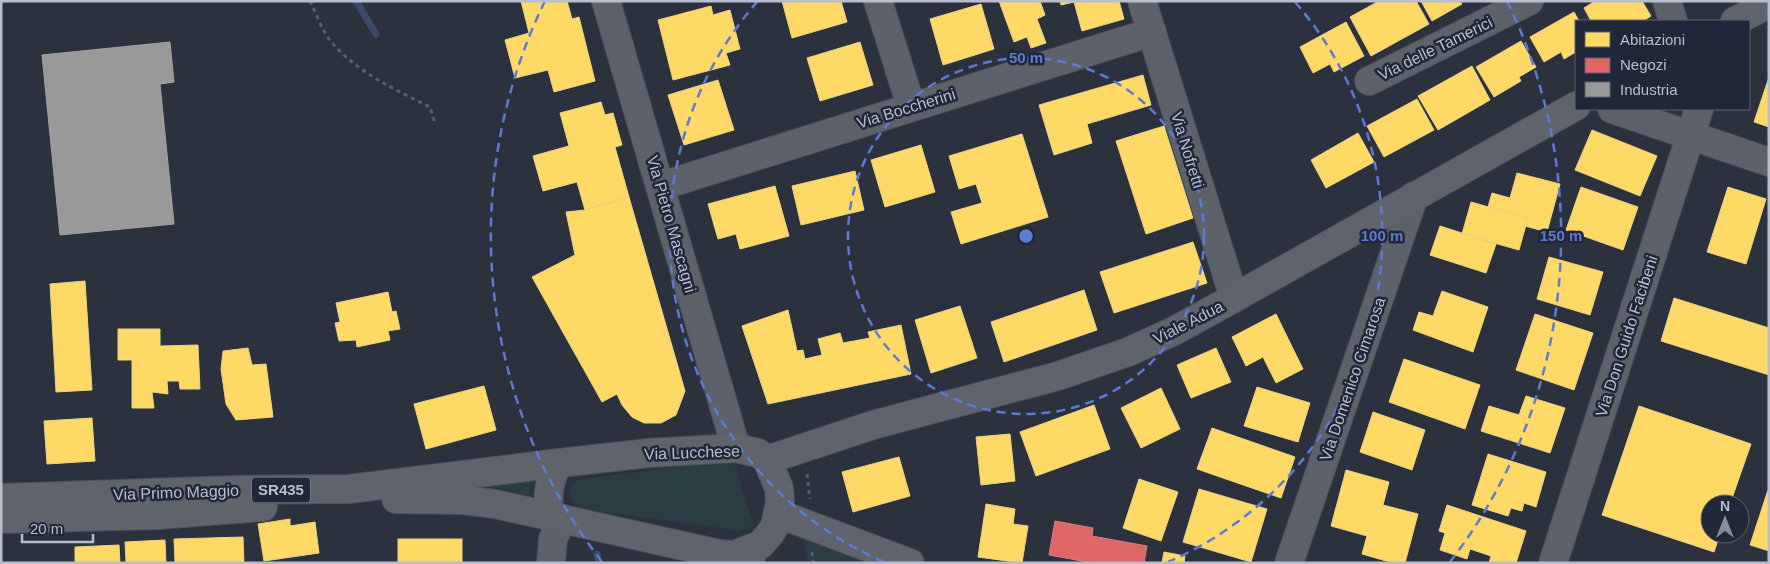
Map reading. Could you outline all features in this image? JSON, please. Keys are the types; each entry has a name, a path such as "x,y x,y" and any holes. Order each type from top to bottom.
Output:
{"main road":[{"path":"1737,20 1769,4"},
{"name":"Viale Adua","path":"767,460 873,425 1094,365 1174,331 1575,107"},
{"name":"Via Lucchese","path":"559,462 649,453 736,448 758,453 767,460"},
{"path":"734,555 760,544 775,526 779,514 779,488 767,460"},
{"path":"559,462 551,476 547,502 556,518 765,563"},
{"name":"Via Primo Maggio","path":"1,498 225,490 349,489 559,462"},
{"name":"Via Primo Maggio","path":"1,519 158,515 400,499 463,500 495,504 556,518"},
{"path":"779,514 910,563"}],"street":[{"name":"Via Pietro Mascagni","path":"606,1 736,448"},
{"path":"878,1 911,106"},
{"name":"Via Nofretti","path":"1142,1 1234,298"},
{"name":"Via delle Tamerici","path":"1369,81 1529,1"},
{"path":"1667,1 1672,20"},
{"name":"Via Boccherini","path":"661,186 911,106 1152,32"},
{"path":"1615,110 1769,162"},
{"name":"Via Don Guido Facibeni","path":"1553,563 1692,136 1699,110"},
{"name":"Via Domenico Cimarosa","path":"1289,563 1414,196"},
{"path":"550,563 556,518"}],"path":[{"path":"310,1 328,38 351,60 388,86 430,107 434,123"},
{"path":"808,471 806,476 811,508 808,526 813,563"}],"shaded area":[{"path":"733,459 754,526 742,531 582,509 570,497 571,486 577,480"},
{"path":"531,479 529,495 488,486 489,485"},
{"path":"803,534 875,563 807,563"}],"building: Abitazioni":[{"path":"521,1 567,1 572,19 579,17 595,81 554,92 548,70 515,78 505,40 529,33"},
{"path":"782,1 841,1 847,22 792,38"},
{"path":"999,1 1040,1 1045,15 1037,19 1046,43 1031,48 1027,37 1014,42"},
{"path":"1060,1 1119,1 1124,19 1082,31 1074,2 1061,5"},
{"path":"1379,1 1416,1 1429,24 1371,56 1350,17"},
{"path":"1421,1 1460,1 1462,4 1432,21"},
{"path":"1595,1 1642,1 1651,16 1645,20 1590,20 1584,8"},
{"path":"981,4 994,49 943,65 930,19"},
{"path":"711,6 713,15 730,10 740,49 726,53 730,65 673,80 658,20"},
{"path":"1574,12 1578,20 1575,20 1575,53 1564,59 1561,52 1544,62 1530,37"},
{"path":"1346,22 1364,56 1334,72 1330,64 1313,73 1300,47"},
{"path":"1521,41 1536,67 1519,77 1521,81 1494,97 1476,67"},
{"path":"860,42 873,85 820,101 807,58"},
{"path":"1472,66 1490,100 1438,130 1418,96"},
{"path":"1143,75 1151,105 1087,124 1092,143 1054,155 1039,105"},
{"path":"1769,77 1769,127 1754,122"},
{"path":"718,80 734,130 684,145 668,95"},
{"path":"1417,99 1434,130 1384,157 1367,126"},
{"path":"601,102 605,115 613,113 622,145 615,147 629,197 585,210 577,182 543,191 533,156 569,146 560,113"},
{"path":"1164,126 1193,218 1146,234 1116,141"},
{"path":"1592,130 1657,156 1640,196 1575,170"},
{"path":"1358,133 1374,162 1326,188 1311,160"},
{"path":"1022,134 1048,217 961,244 951,212 982,203 976,184 959,189 949,156"},
{"path":"921,145 935,192 885,207 871,160"},
{"path":"855,171 864,210 801,225 792,186"},
{"path":"1517,173 1560,184 1547,232 1525,226 1528,218 1488,207 1492,193 1510,198"},
{"path":"775,186 789,236 740,249 736,234 718,239 708,204"},
{"path":"1581,187 1638,207 1623,250 1566,230"},
{"path":"1728,187 1766,199 1746,264 1707,252"},
{"path":"629,197 685,391 676,415 661,423 644,423 632,417 622,405 617,394 602,402 532,277 575,255 566,212 585,210"},
{"path":"1471,202 1528,218 1519,250 1462,234"},
{"path":"1440,226 1496,244 1486,273 1430,255"},
{"path":"1193,242 1207,283 1114,313 1100,272"},
{"path":"1549,257 1603,272 1590,315 1537,299"},
{"path":"85,281 92,390 56,392 50,284"},
{"path":"1084,290 1097,330 1004,362 991,322"},
{"path":"1442,291 1488,307 1473,352 1413,330 1419,312 1433,316"},
{"path":"388,292 392,312 396,311 400,329 388,331 390,340 357,347 356,340 339,341 335,323 340,322 336,303"},
{"path":"1674,298 1769,328 1769,375 1661,341"},
{"path":"960,306 977,358 931,373 915,320"},
{"path":"788,310 797,351 803,350 805,359 822,355 818,339 840,333 843,343 870,338 868,332 901,325 911,374 768,404 742,326"},
{"path":"1276,314 1303,369 1276,383 1263,357 1246,366 1232,337"},
{"path":"1535,314 1593,333 1574,390 1516,370"},
{"path":"118,329 160,329 160,346 198,345 200,389 180,389 179,381 167,381 168,394 152,392 154,408 132,408 132,360 118,360"},
{"path":"248,348 252,365 266,364 273,417 236,420 226,404 221,369 223,351"},
{"path":"1216,348 1231,382 1191,398 1177,365"},
{"path":"1404,359 1480,385 1465,429 1389,402"},
{"path":"484,386 496,430 426,449 414,404"},
{"path":"1257,387 1310,403 1298,442 1244,426"},
{"path":"1161,388 1180,429 1141,448 1121,408"},
{"path":"1526,396 1565,408 1550,453 1481,431 1489,406 1519,415"},
{"path":"1094,405 1110,449 1036,476 1020,432"},
{"path":"1639,406 1751,444 1734,494 1700,494 1700,544 1717,544 1714,552 1602,515"},
{"path":"1373,412 1425,430 1412,470 1360,452"},
{"path":"92,418 95,461 47,464 44,421"},
{"path":"1212,428 1295,457 1281,498 1197,469"},
{"path":"1010,434 1015,481 981,485 976,437"},
{"path":"1488,454 1546,472 1536,507 1524,503 1522,511 1511,508 1508,516 1472,505"},
{"path":"899,457 910,496 853,512 842,472"},
{"path":"1346,470 1389,482 1383,505 1418,514 1405,563 1393,563 1362,554 1367,536 1331,526"},
{"path":"1139,479 1178,492 1161,541 1123,528"},
{"path":"1769,487 1769,551 1750,545"},
{"path":"1199,489 1267,509 1251,562 1183,542"},
{"path":"986,504 1015,509 1013,524 1028,526 1022,563 978,557"},
{"path":"1447,505 1526,531 1516,563 1489,563 1491,556 1470,549 1467,559 1440,550 1445,533 1439,531"},
{"path":"290,519 290,526 315,522 319,553 264,561 258,524"},
{"path":"243,537 244,563 175,563 174,539"},
{"path":"398,539 462,539 462,563 398,563"},
{"path":"165,540 166,563 126,563 125,542"},
{"path":"119,545 120,563 75,563 75,547"},
{"path":"1164,552 1185,556 1184,563 1162,563"}],"building: Negozi":[{"path":"1055,521 1093,528 1092,536 1147,546 1144,563 1093,563 1049,555"}],"building: Industria":[{"path":"170,42 174,82 160,84 174,224 60,235 42,55"}],"waterway":[{"path":"356,1 376,34"},
{"path":"597,554 599,563"}]}
